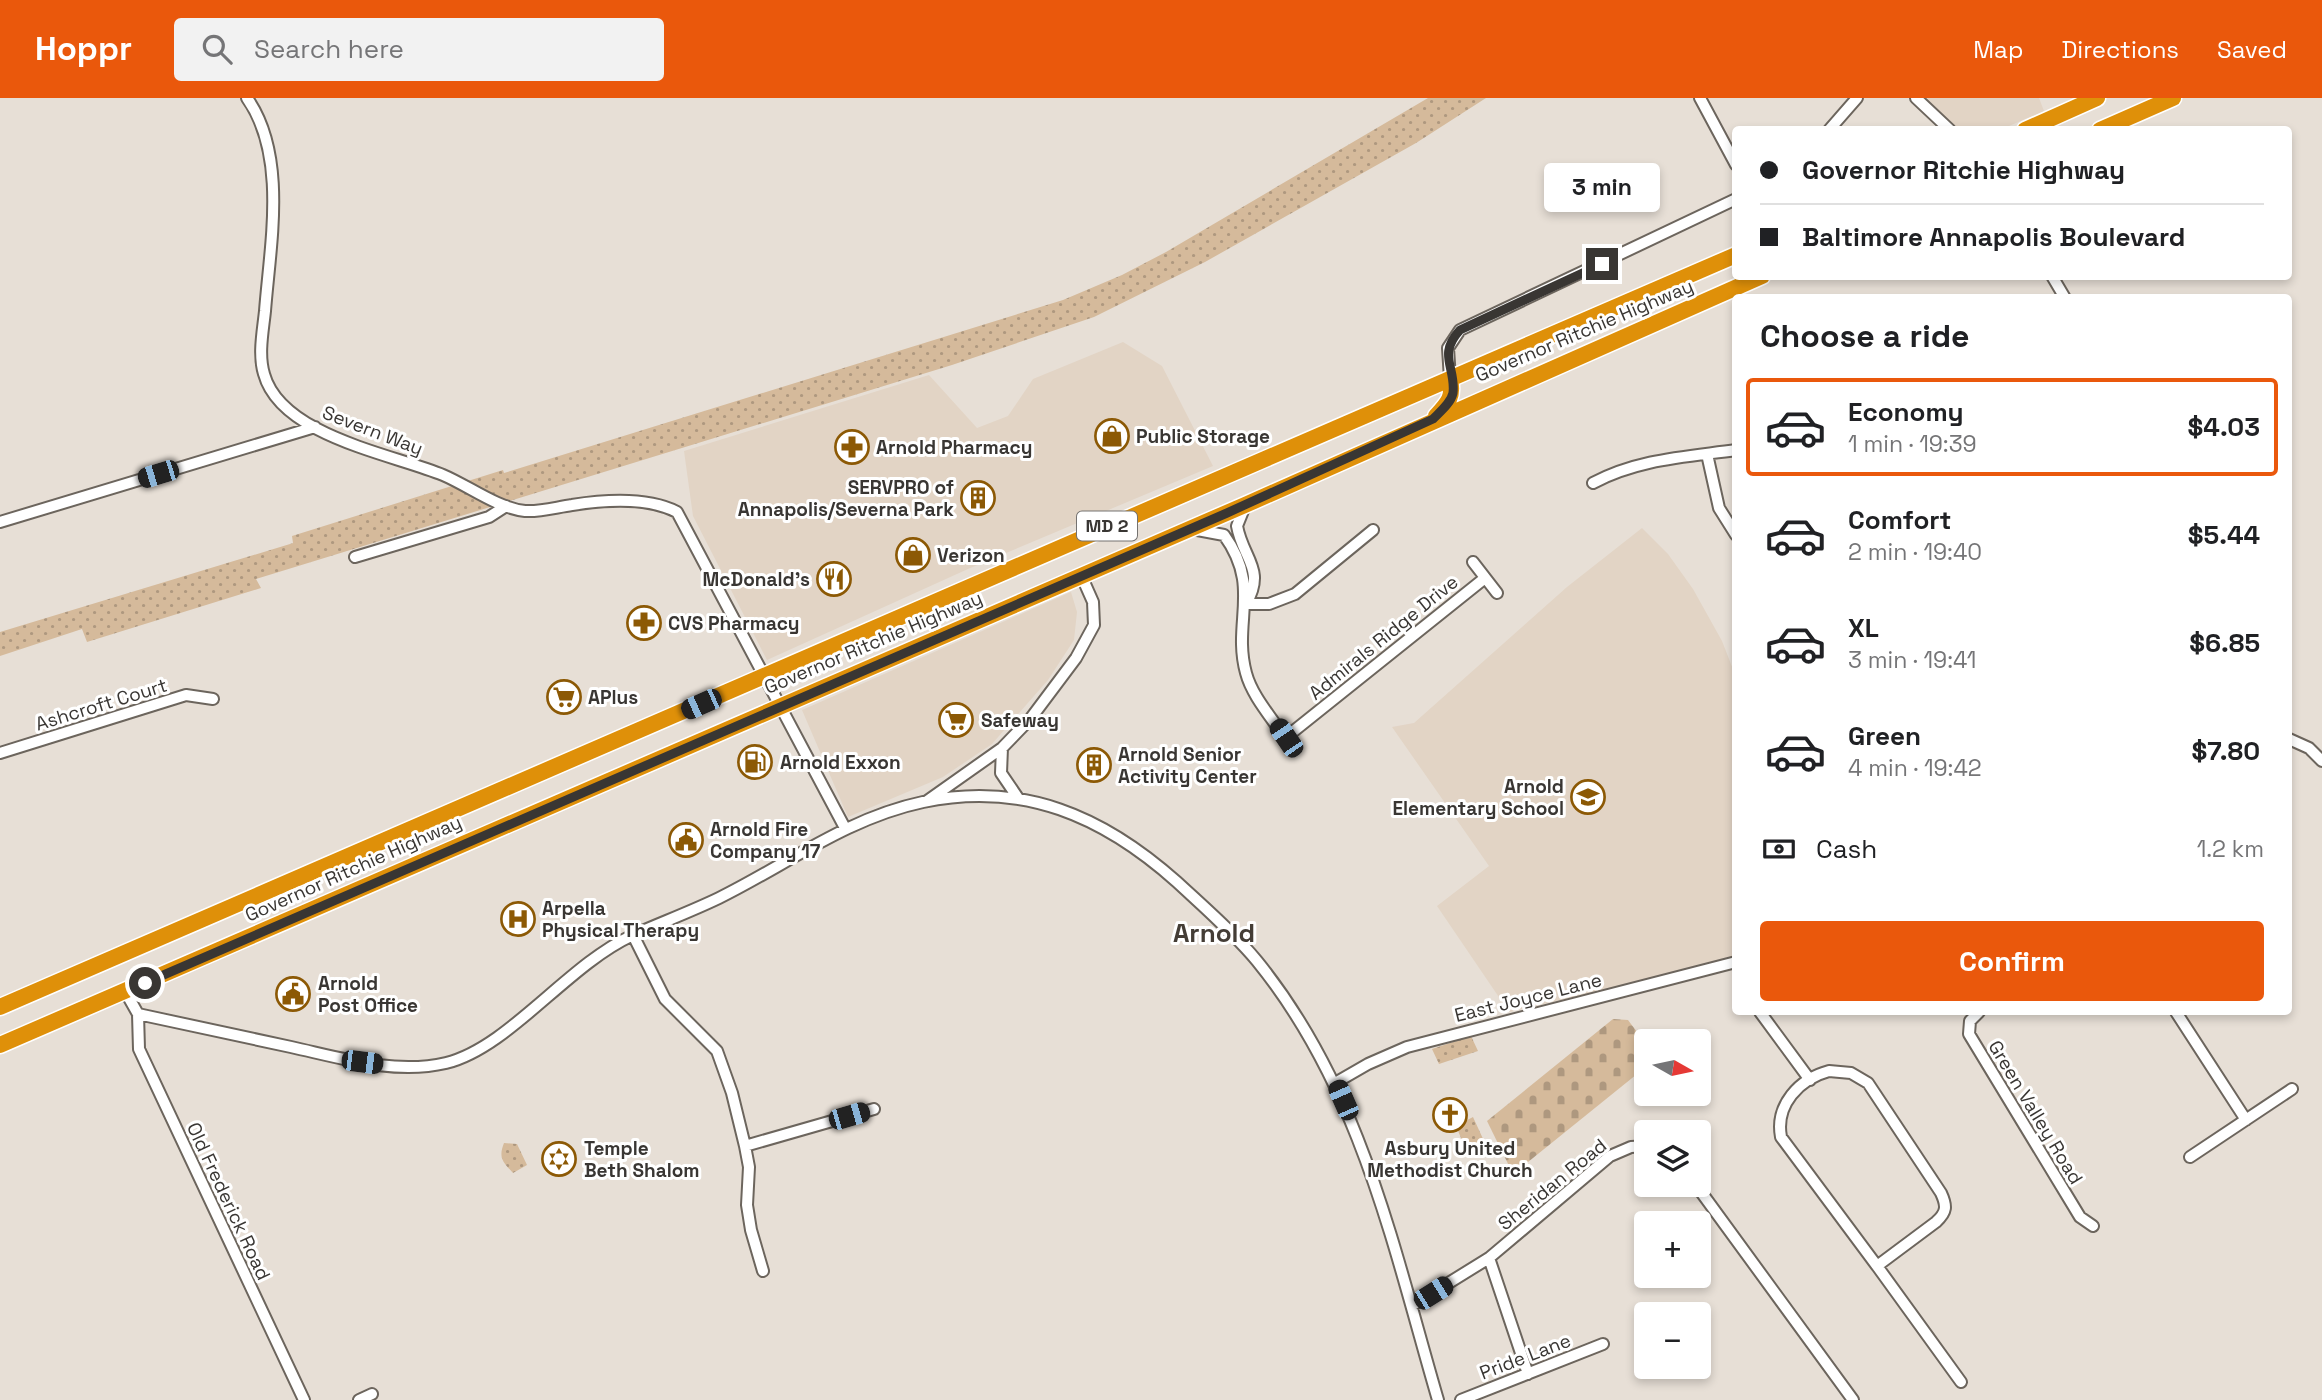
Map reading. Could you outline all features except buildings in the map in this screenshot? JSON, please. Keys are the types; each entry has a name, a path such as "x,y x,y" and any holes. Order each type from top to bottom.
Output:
{"highway":[{"path":"2034,126 2097,98"},
{"path":"2109,126 2173,98"},
{"path":"2044,126 2055,116"},
{"name":"Governor Ritchie Highway","path":"0,1007 1732,257"},
{"name":"Governor Ritchie Highway","path":"0,1045 1245,505 1433,419 1753,280"},
{"path":"1433,419 1450,401 1453,391 1450,379"}],"street":[{"name":"Severn Way","path":"247,98 265,136 270,171 271,219 262,351 264,374 281,401 314,427 364,449 450,478 506,506 528,511 590,503 638,503 669,508 681,517 845,828"},
{"path":"1700,98 1732,158"},
{"path":"1832,126 1857,98"},
{"path":"1916,98 1946,126"},
{"path":"1450,379 1448,348 1460,330 1732,201"},
{"path":"0,522 314,427"},
{"path":"1593,483 1620,469 1732,451"},
{"path":"1707,454 1718,508 1732,530"},
{"name":"Admirals Ridge Drive","path":"1245,505 1237,526 1256,576 1254,591 1246,604"},
{"path":"355,557 489,517 506,506"},
{"name":"Admirals Ridge Drive","path":"1189,529 1224,535 1242,575 1246,604 1242,629 1245,672 1251,686 1286,738 1485,578"},
{"path":"1246,604 1269,604 1296,594 1374,530"},
{"name":"Admirals Ridge Drive","path":"1473,562 1497,593"},
{"path":"927,801 1002,748 1031,718 1090,637 1095,614 1082,575"},
{"name":"Ashcroft Court","path":"0,753 186,695 213,699"},
{"path":"2292,740 2309,748 2322,761"},
{"path":"1002,748 1001,774 1018,799"},
{"path":"125,991 138,1014 362,1062 403,1067 434,1066 464,1057 488,1043 584,964 633,935 719,898 845,828 927,801 963,796 1018,799 1061,808 1093,822 1143,853 1178,883 1255,958 1303,1023 1335,1083 1382,1199 1438,1400"},
{"path":"633,935 665,999 717,1051 732,1093 745,1146 749,1167 747,1205 763,1271"},
{"name":"East Joyce Lane","path":"1335,1083 1368,1064 1407,1047 1732,967"},
{"name":"Old Frederick Road","path":"138,1014 139,1049 304,1400"},
{"path":"1762,1015 1810,1080"},
{"name":"Green Valley Road","path":"1976,1015 1970,1021 1969,1034 2080,1217 2093,1226"},
{"path":"2178,1015 2246,1120"},
{"path":"1877,1266 1940,1218 1946,1209 1944,1200 1868,1083 1840,1071 1829,1071 1810,1080 1786,1102 1780,1119 1783,1143 1961,1382"},
{"path":"2190,1157 2292,1089"},
{"path":"745,1146 874,1108"},
{"name":"Sheridan Road","path":"1413,1305 1489,1258 1610,1156 1634,1147"},
{"path":"1705,1197 1853,1400"},
{"path":"1489,1258 1528,1374"},
{"name":"Pride Lane","path":"1461,1400 1603,1344"},
{"path":"359,1400 372,1394"}],"shaded area":[{"path":"1925,98 2039,98 2044,111 2009,126 1955,126"},
{"path":"1123,342 1162,366 1213,466 968,569 767,660 693,516 684,451 929,375 977,428 1008,416 1033,379"},
{"name":"Arnold Elementary School","path":"1642,528 1668,554 1693,589 1722,641 1732,667 1732,961 1509,1012 1437,906 1489,866 1392,727 1414,723 1567,587"},
{"path":"1071,592 1077,612 1074,640 1048,680 992,744 943,777 848,817 802,710"}],"green space":[{"path":"1428,98 1486,98 1416,143 1205,262 1094,317 952,365 256,579 261,588 87,642 82,629 0,656 0,632 290,544 293,543 292,536 503,470 504,473 1063,300 1122,275 1166,252"},
{"path":"1613,1019 1628,1020 1635,1029 1634,1076 1513,1174 1487,1121"},
{"path":"1471,1036 1478,1051 1439,1064 1432,1049"},
{"path":"1473,1117 1484,1141 1466,1150 1456,1126"},
{"path":"504,1143 517,1144 527,1165 513,1173 503,1159 501,1152"}],"place":[{"name":"Public Storage","path":"1112,436"},
{"name":"Arnold Pharmacy","path":"852,447"},
{"name":"SERVPRO of Annapolis/Severna Park","path":"978,498"},
{"name":"Verizon","path":"913,555"},
{"name":"McDonald's","path":"834,579"},
{"name":"CVS Pharmacy","path":"644,623"},
{"name":"APlus","path":"564,697"},
{"name":"Safeway","path":"956,720"},
{"name":"Arnold Exxon","path":"755,762"},
{"name":"Arnold Senior Activity Center","path":"1094,765"},
{"name":"Arnold Elementary School","path":"1588,797"},
{"name":"Arnold Fire Company 17","path":"686,840"},
{"name":"Arpella Physical Therapy","path":"518,919"},
{"name":"Arnold Post Office","path":"293,994"},
{"name":"Asbury United Methodist Church","path":"1450,1115"},
{"name":"Temple Beth Shalom","path":"559,1159"}],"district":[{"name":"Arnold","path":"1214,933"}],"route":[{"path":"145,983 616,776 1227,513 1433,419 1450,401 1453,391 1448,348 1452,338 1460,330 1602,264"}]}
